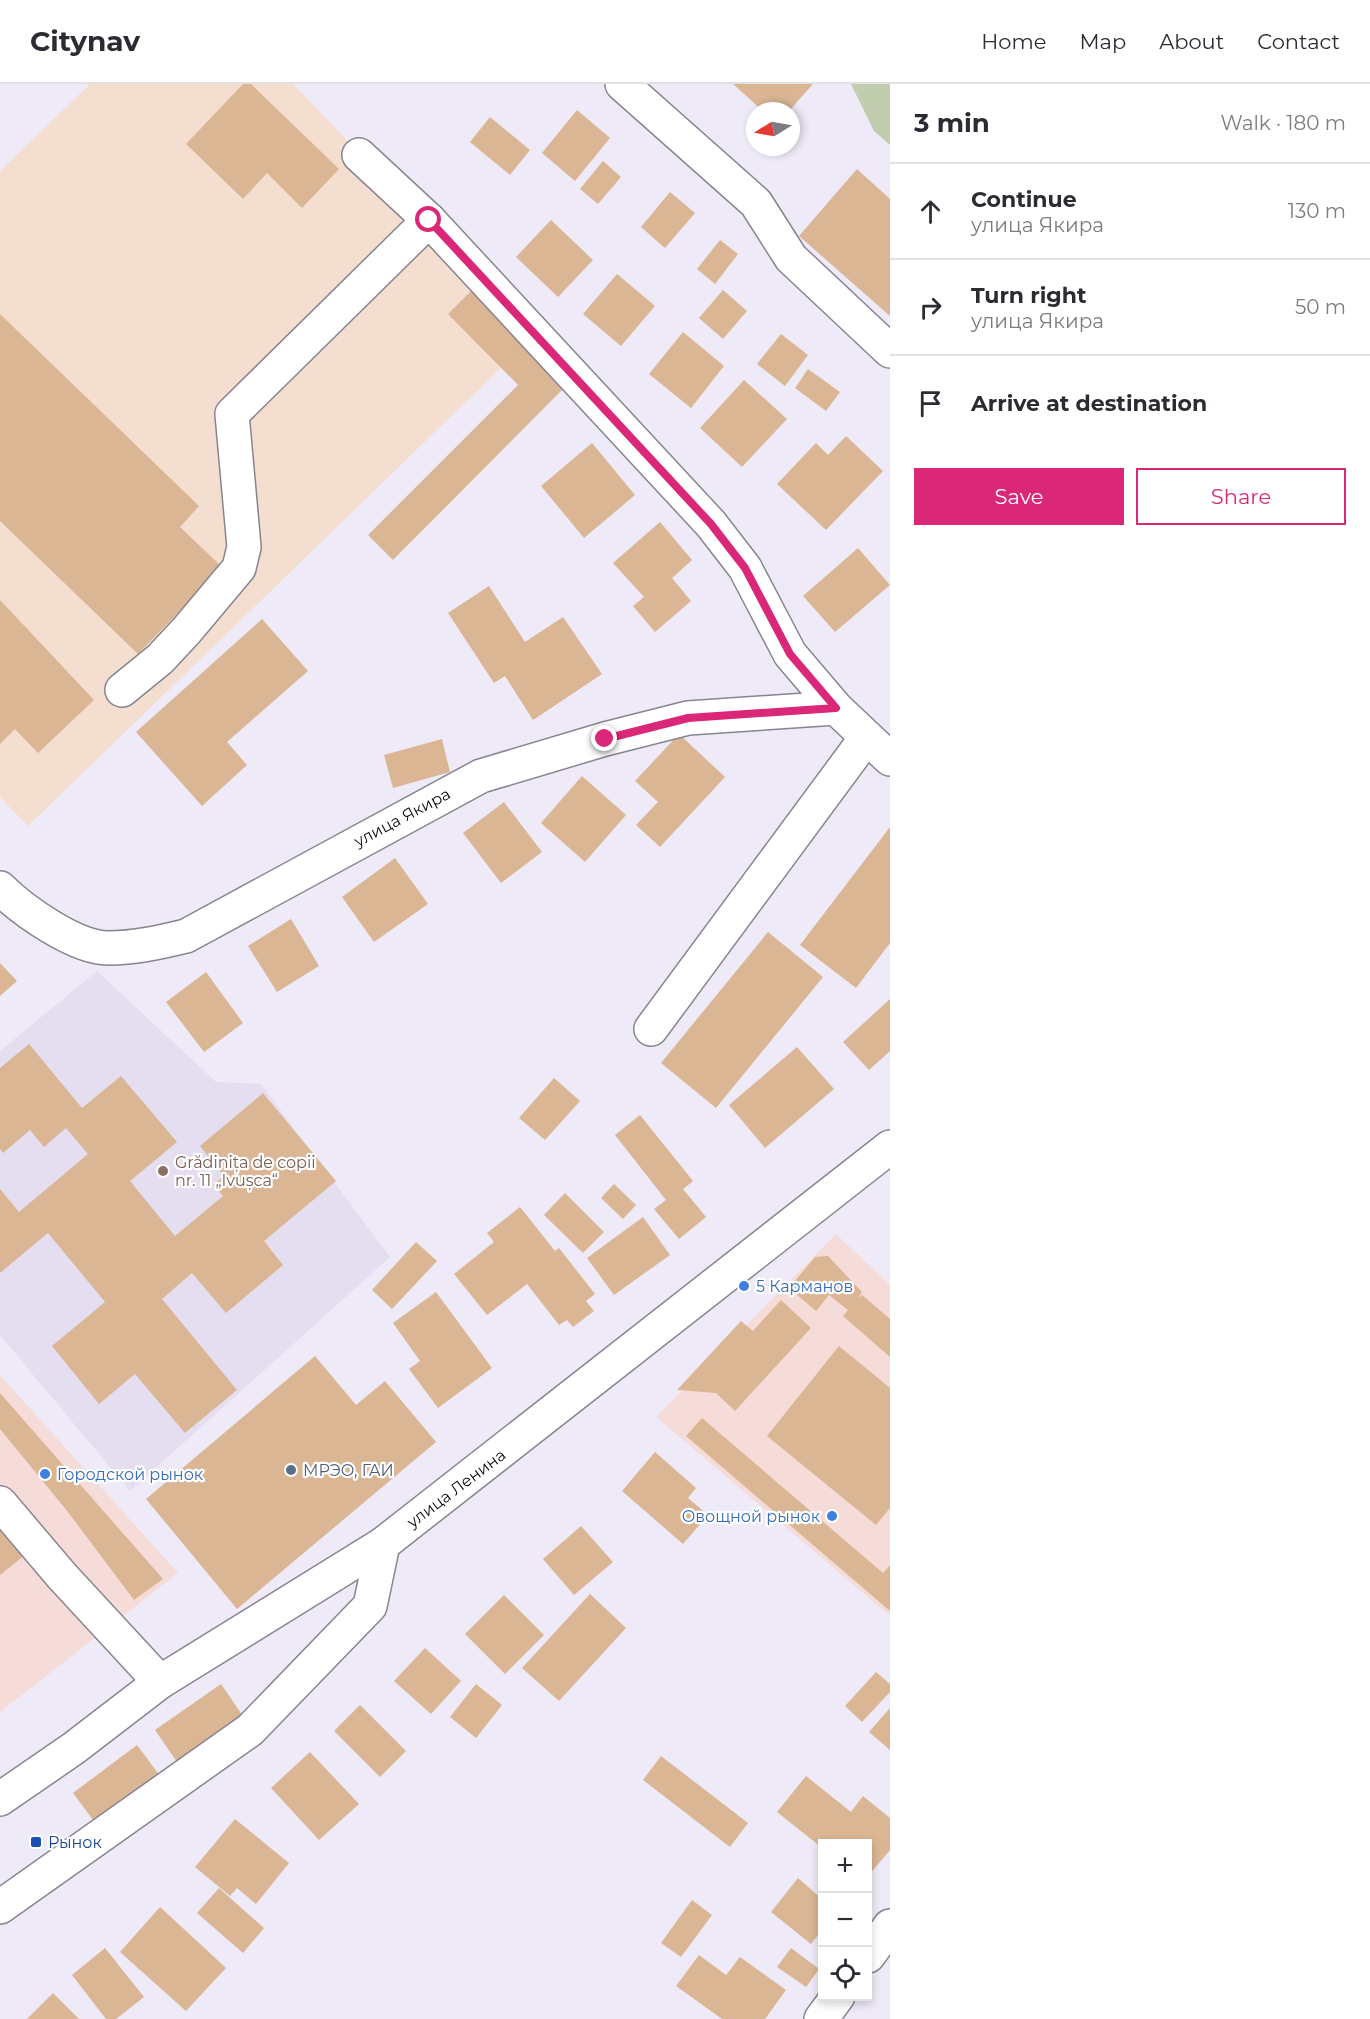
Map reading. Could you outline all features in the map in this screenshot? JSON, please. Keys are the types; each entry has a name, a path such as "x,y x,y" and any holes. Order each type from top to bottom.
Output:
{"street":[{"path":"622,84 756,204 791,258 890,351"},
{"path":"359,155 429,220 711,524 745,568 790,654 836,708 890,759"},
{"path":"122,690 160,659 239,568 244,547 232,414 429,220"},
{"name":"улица Якира","path":"0,888 13,901 57,932 105,948 148,945 186,936 481,776 605,739 688,718 836,708"},
{"path":"651,1029 866,738"},
{"name":"улица Ленина","path":"0,1799 74,1748 160,1682 383,1545 890,1147"},
{"path":"0,1503 62,1576 160,1682"},
{"path":"0,1907 250,1730 370,1606 383,1545"},
{"path":"872,1949 890,1926"},
{"path":"821,2019 834,2001"}],"shaded area":[{"path":"90,84 293,84 535,335 28,826 0,797 0,171"},
{"name":"Grădinița de copii nr. 11 „Ivușca“","path":"97,971 216,1082 261,1084 390,1257 130,1491 0,1335 0,1051"},
{"name":"Овощной рынок","path":"836,1234 890,1285 890,1616 656,1417"},
{"name":"Городской рынок","path":"0,1375 178,1573 0,1712"}],"green space":[{"path":"851,84 890,84 890,145 874,131"}],"building":[{"path":"243,84 251,84 339,169 302,208 267,173 243,199 186,144"},
{"path":"733,84 813,84 797,102 753,102"},
{"path":"577,110 610,138 575,181 542,153"},
{"path":"490,117 530,150 510,175 470,142"},
{"path":"603,161 621,177 598,204 580,189"},
{"path":"857,169 890,199 890,316 799,236"},
{"path":"670,192 695,213 665,248 641,227"},
{"path":"551,220 593,260 558,297 516,257"},
{"path":"720,240 738,254 715,284 697,269"},
{"path":"617,274 655,306 621,346 583,314"},
{"path":"472,290 567,385 393,560 368,535 518,385 448,314"},
{"path":"723,290 747,311 723,339 699,318"},
{"path":"0,314 199,506 180,527 222,567 138,654 0,521"},
{"path":"683,332 724,366 691,408 649,374"},
{"path":"781,334 808,355 785,386 757,364"},
{"path":"808,369 840,392 826,411 795,388"},
{"path":"744,380 787,419 742,467 700,428"},
{"path":"846,436 883,471 826,530 777,484 816,443 828,455"},
{"path":"592,443 635,495 584,538 541,486"},
{"path":"660,522 692,560 672,578 691,601 655,632 633,606 644,597 613,563"},
{"path":"858,548 890,585 835,632 803,596"},
{"path":"489,586 525,642 563,617 602,674 533,720 505,676 494,683 448,613"},
{"path":"0,600 94,700 38,753 15,729 0,744"},
{"path":"262,619 308,671 227,742 247,765 202,806 136,732"},
{"path":"679,734 725,777 660,847 636,825 658,802 635,781"},
{"path":"442,739 450,772 393,788 384,755"},
{"path":"582,776 626,815 585,862 541,823"},
{"path":"504,802 542,852 501,883 463,833"},
{"path":"890,827 890,943 856,988 800,945"},
{"path":"395,858 428,904 374,942 342,897"},
{"path":"291,919 319,966 277,992 248,946"},
{"path":"768,932 823,977 716,1108 661,1063"},
{"path":"0,963 17,981 0,996"},
{"path":"206,972 243,1023 204,1052 166,1002"},
{"path":"890,999 890,1051 869,1070 843,1042"},
{"path":"29,1044 82,1108 121,1076 177,1142 130,1181 175,1236 223,1196 213,1185 224,1176 200,1146 263,1093 336,1181 264,1241 283,1265 226,1313 192,1273 162,1299 237,1390 185,1433 135,1374 99,1404 52,1346 105,1302 48,1233 0,1273 0,1189 19,1212 88,1154 66,1128 44,1147 30,1130 3,1153 0,1149 0,1068"},
{"path":"797,1047 834,1089 765,1148 729,1105"},
{"path":"554,1078 580,1101 545,1140 519,1118"},
{"path":"640,1115 693,1181 683,1189 706,1217 679,1239 654,1209 666,1200 615,1135"},
{"path":"614,1184 636,1205 623,1219 601,1198"},
{"path":"565,1193 604,1232 583,1253 544,1215"},
{"path":"520,1207 555,1251 559,1248 595,1294 586,1301 594,1311 573,1327 567,1320 559,1325 527,1284 487,1315 454,1274 494,1242 487,1233"},
{"path":"643,1217 670,1255 614,1295 587,1258"},
{"path":"416,1242 437,1261 392,1309 372,1290"},
{"path":"828,1256 862,1292 858,1298 862,1295 890,1319 890,1357 843,1316 848,1310 829,1295 816,1311 789,1288 815,1257"},
{"path":"436,1292 492,1368 438,1408 409,1369 420,1361 393,1323"},
{"path":"781,1300 811,1328 735,1411 716,1393 677,1390 741,1321 753,1331"},
{"path":"839,1346 890,1388 890,1508 876,1525 767,1436"},
{"name":"МРЭО, ГАИ","path":"315,1356 356,1405 385,1381 436,1442 237,1609 146,1499"},
{"path":"0,1393 163,1579 134,1600 68,1512 0,1429"},
{"path":"702,1418 883,1573 890,1565 890,1611 686,1436"},
{"path":"655,1452 696,1488 688,1498 708,1515 683,1544 622,1491"},
{"path":"0,1524 26,1554 0,1575"},
{"path":"581,1526 613,1562 574,1595 543,1559"},
{"path":"590,1594 626,1628 559,1701 522,1668"},
{"path":"504,1595 544,1635 505,1674 465,1634"},
{"path":"425,1648 461,1681 431,1714 394,1681"},
{"path":"876,1672 890,1684 890,1692 862,1722 845,1706"},
{"path":"221,1684 245,1719 179,1765 155,1730"},
{"path":"476,1684 502,1705 476,1738 450,1717"},
{"path":"360,1705 406,1751 380,1777 334,1731"},
{"path":"890,1708 890,1750 869,1732"},
{"path":"137,1745 160,1776 96,1824 73,1793"},
{"path":"310,1752 359,1804 319,1840 271,1788"},
{"path":"661,1756 748,1823 730,1847 643,1780"},
{"path":"806,1776 851,1812 863,1796 890,1818 890,1850 872,1871 872,1839 818,1839 818,1845 777,1812"},
{"path":"235,1819 289,1863 256,1904 237,1888 230,1896 195,1867"},
{"path":"798,1878 818,1896 818,1935 811,1944 771,1912"},
{"path":"219,1888 264,1928 243,1953 197,1913"},
{"path":"692,1900 712,1915 681,1957 661,1943"},
{"path":"160,1907 226,1968 186,2011 120,1952"},
{"path":"105,1948 144,1997 116,2019 106,2019 72,1975"},
{"path":"791,1948 818,1970 806,1987 777,1967"},
{"path":"699,1955 726,1975 740,1957 786,1990 765,2019 722,2019 676,1986"},
{"path":"53,1993 79,2019 27,2019"}],"place":[{"name":"Grădinița de copii nr. 11 „Ivușca“","path":"163,1171"},
{"name":"5 Карманов","path":"744,1286"},
{"name":"МРЭО, ГАИ","path":"291,1470"},
{"name":"Городской рынок","path":"45,1474"},
{"name":"Овощной рынок","path":"832,1516"},
{"name":"Рынок","path":"36,1842"}],"route":[{"path":"429,220 711,524 745,568 790,654 836,708 688,718 605,739"}]}
